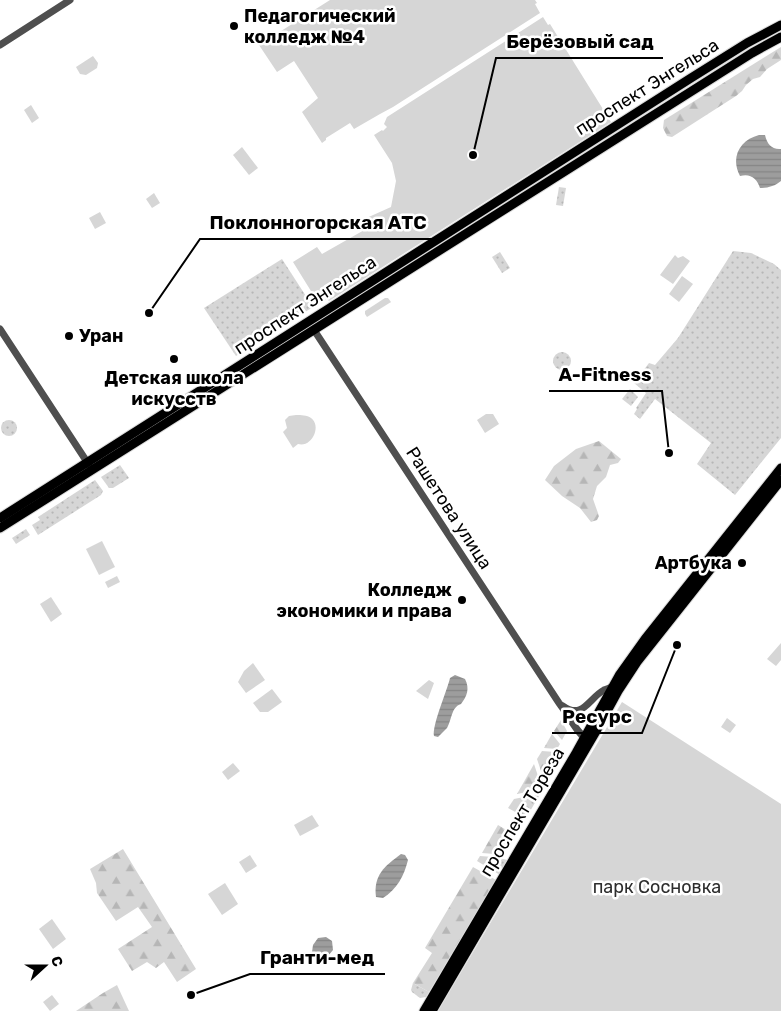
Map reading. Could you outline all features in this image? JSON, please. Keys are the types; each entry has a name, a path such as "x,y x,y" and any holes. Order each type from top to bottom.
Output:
{"main road":[{"name":"проспект Энгельса","path":"0,528 309,321 747,43 781,25"},
{"name":"проспект Энгельса","path":"0,518 90,466 314,330 752,53 781,37"},
{"path":"309,321 314,330"},
{"name":"проспект Тореза","path":"432,1011 645,639 781,468"},
{"name":"проспект Тореза","path":"615,689 781,480"},
{"name":"проспект Тореза","path":"424,1011 587,740"}],"street":[{"path":"0,45 70,0"},
{"path":"0,329 90,466"},
{"name":"Рашетова улица","path":"314,330 558,703 587,740"},
{"path":"558,703 570,710 579,710 588,705 605,689 615,689"}],"green space":[{"path":"330,0 535,0 540,13 393,107 354,129 350,123 326,138 322,143 302,112 318,98 294,61 277,72 259,45"},
{"path":"543,17 548,25 550,24 611,122 329,301 327,299 319,304 293,262 317,247 322,254 366,229 362,220 391,207 396,181 392,163 374,135 387,127 384,124 387,117"},
{"path":"781,47 781,60 767,69 760,77 753,79 736,96 672,137 667,136 663,128 664,120"},
{"path":"93,56 98,63 97,68 86,75 80,74 76,67"},
{"path":"31,105 39,118 32,123 24,110"},
{"path":"242,147 258,168 249,175 233,155"},
{"path":"559,187 566,188 563,206 556,205"},
{"path":"154,193 160,203 152,208 146,199"},
{"path":"100,212 106,223 95,229 89,218"},
{"path":"733,251 751,253 774,264 781,270 781,438 735,495 697,464 711,443 655,399 640,419 634,414 646,393 634,383 649,363 655,365 678,338"},
{"path":"500,252 510,268 502,273 492,257"},
{"path":"675,255 678,258 683,256 690,261 673,284 660,275"},
{"path":"282,259 313,307 236,356 204,308"},
{"path":"682,276 693,284 679,302 669,294"},
{"path":"388,298 391,302 367,317 365,311"},
{"path":"562,352 568,355 571,361 568,367 562,370 556,367 553,361 556,355"},
{"path":"630,389 638,397 631,406 622,399"},
{"path":"486,414 493,414 499,424 485,433 477,420"},
{"path":"296,415 311,418 316,426 311,440 307,443 298,444 293,448 283,432 287,428 285,420 289,416"},
{"path":"6,420 12,420 17,425 15,434 6,436 1,431 1,425"},
{"path":"599,441 621,459 618,463 610,465 606,477 597,486 593,499 599,516 597,520 591,522 580,508 562,496 545,480 554,466 576,449"},
{"path":"120,465 129,478 113,488 109,488 101,477"},
{"path":"95,480 103,491 101,495 38,535 32,525 40,520 38,517"},
{"path":"26,529 30,535 16,544 12,538"},
{"path":"102,541 115,567 99,575 86,549"},
{"path":"117,576 120,582 108,588 105,582"},
{"path":"51,597 62,614 51,622 40,604"},
{"path":"781,643 781,660 776,666 767,659"},
{"path":"253,663 265,680 246,693 238,682 244,671"},
{"path":"429,680 434,683 428,699 416,691"},
{"path":"272,689 282,702 268,712 260,712 253,703"},
{"name":"парк Сосновка","path":"622,702 781,804 781,1011 438,1011"},
{"path":"727,718 736,725 730,733 721,727"},
{"path":"561,720 567,731 562,740 554,731"},
{"path":"552,734 560,744 557,749 544,748"},
{"path":"542,751 555,752 542,774 537,759"},
{"path":"555,752 563,753 546,784 542,774"},
{"path":"233,763 240,771 228,780 222,772"},
{"path":"534,764 539,779 532,791 517,794"},
{"path":"529,796 539,796 526,818 519,814"},
{"path":"529,796 519,814 508,808 514,799"},
{"path":"312,815 319,826 300,836 294,825"},
{"path":"498,825 508,831 495,854 482,853"},
{"path":"508,831 509,842 502,855 495,854"},
{"path":"123,849 196,969 177,982 164,962 156,968 147,962 132,971 118,949 152,927 138,907 116,921 97,893 96,883 90,869"},
{"path":"250,855 257,866 246,873 239,862"},
{"path":"480,856 493,857 487,867 477,861"},
{"path":"493,857 508,860 500,875 487,867"},
{"path":"473,867 496,880 429,992 413,983 432,953 425,948"},
{"path":"225,883 238,904 222,915 208,894"},
{"path":"52,919 66,939 53,949 39,929"},
{"path":"413,983 429,992 426,997 420,998 412,992"},
{"path":"117,985 129,1011 76,1011 103,993"},
{"path":"52,995 59,1004 50,1011 43,1002"}],"shaded area":[{"path":"765,135 770,146 781,149 781,181 763,188 760,188 753,177 747,175 740,176 736,162 742,145 752,137"},
{"path":"455,675 465,679 468,689 466,695 461,704 453,711 447,728 438,737 434,736 437,716 450,678"},
{"path":"401,854 405,855 408,860 399,882 383,898 376,897 378,877 385,867"},
{"path":"326,937 332,941 333,950 327,957 318,959 312,952 313,945 318,938"}],"tram line":[{"path":"0,526 753,49 781,34"}],"place":[{"name":"Педагогический колледж №4","path":"234,26"},
{"name":"Берёзовый сад","path":"473,155"},
{"name":"Поклонногорская АТС","path":"149,313"},
{"name":"Уран","path":"69,336"},
{"name":"Детская школа искусств","path":"174,359"},
{"name":"A-Fitness","path":"669,453"},
{"name":"Артбука","path":"742,563"},
{"name":"Колледж экономики и права","path":"462,600"},
{"name":"Ресурс","path":"677,645"},
{"name":"Гранти-мед","path":"191,995"}]}
